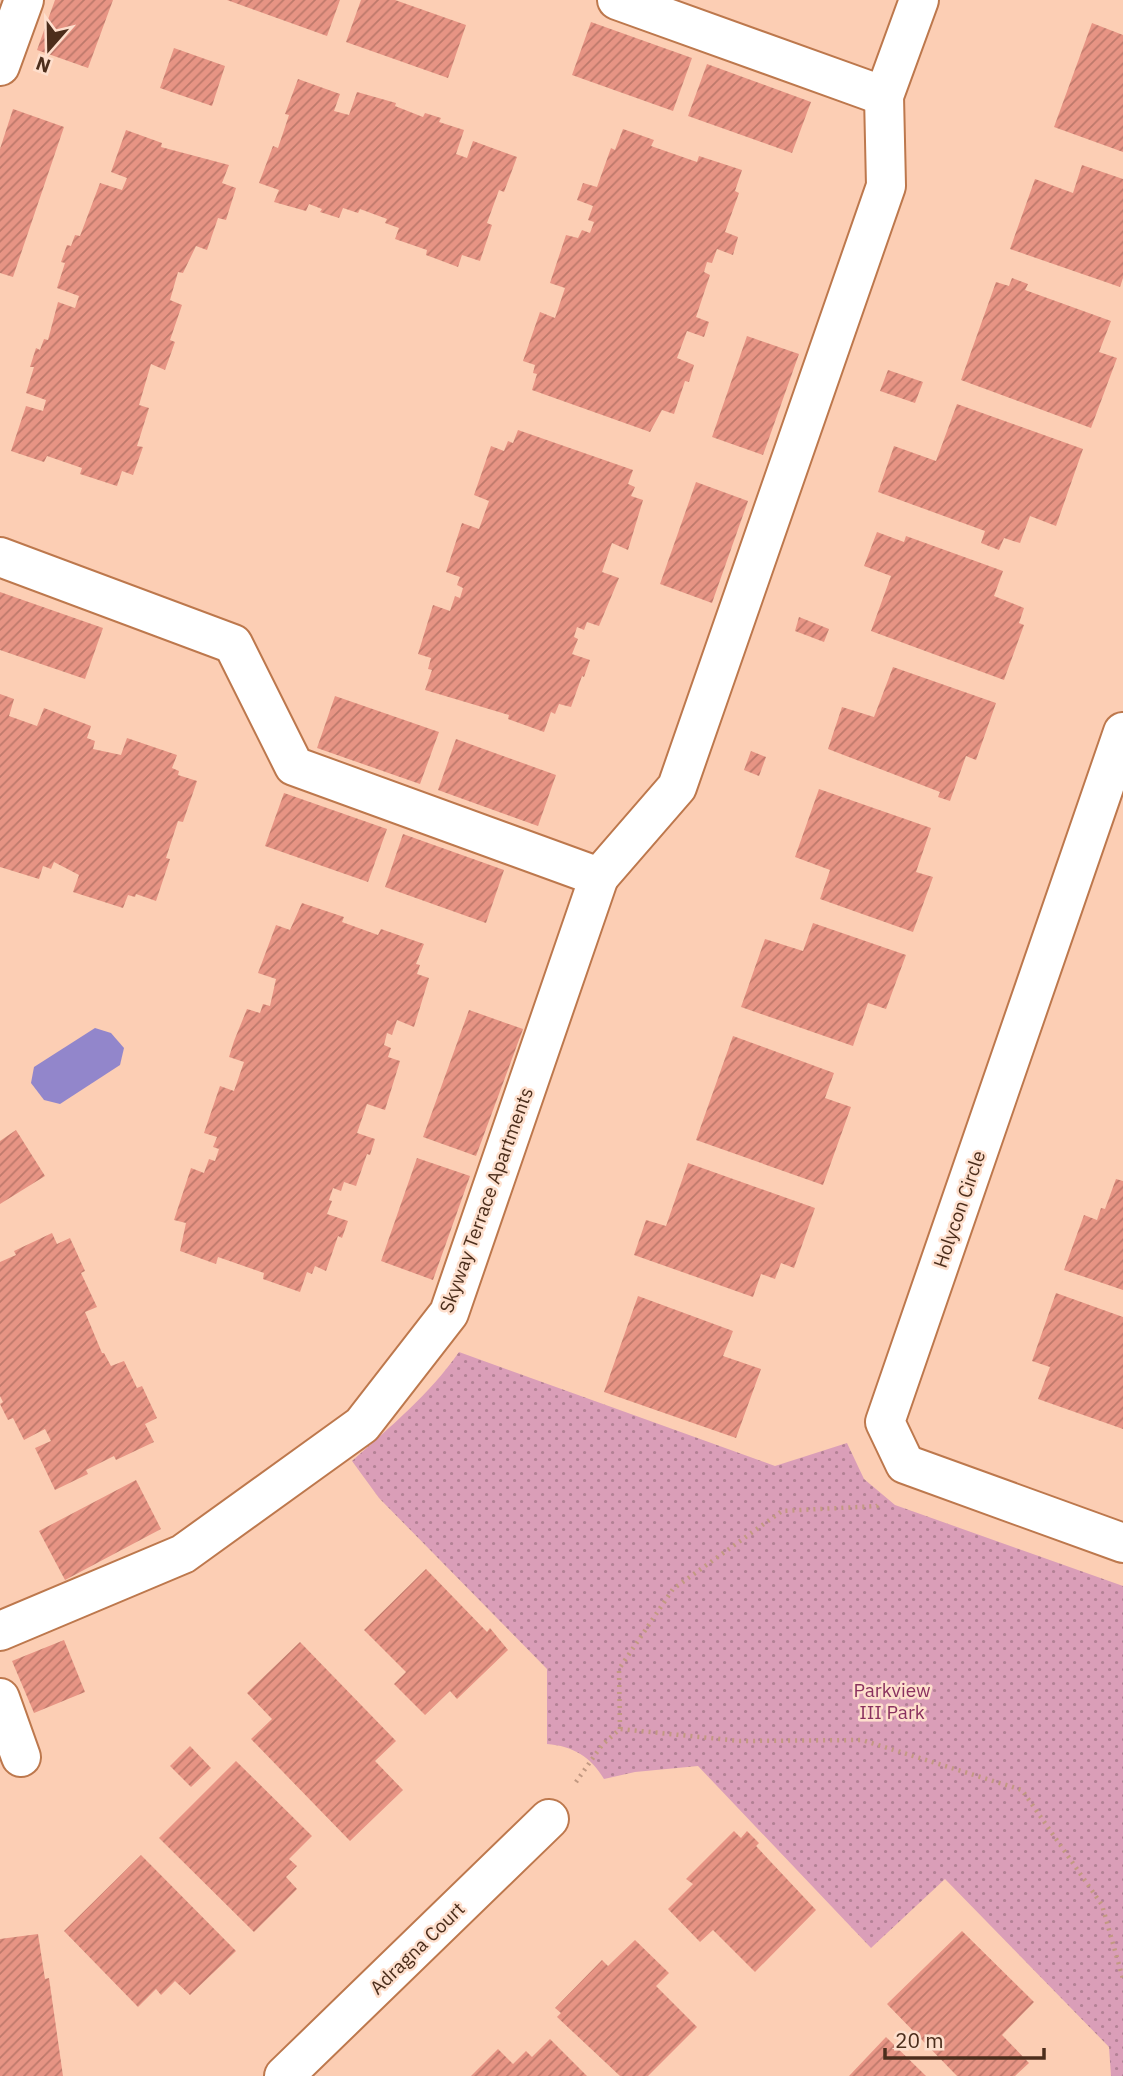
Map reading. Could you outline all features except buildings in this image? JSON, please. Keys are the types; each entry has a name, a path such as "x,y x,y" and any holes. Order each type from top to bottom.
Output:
{"street":[{"path":"0,66 24,0"},
{"path":"617,0 665,8 884,96"},
{"path":"0,557 233,644 294,766 599,877 677,787 886,186 884,96 919,0"},
{"name":"Holycon Circle","path":"905,1464 885,1422 1123,732"},
{"name":"Skyway Terrace Apartments","path":"0,1631 183,1554 362,1425 449,1312 599,877"},
{"path":"905,1464 1123,1543"},
{"path":"0,1698 21,1757"},
{"name":"Adragna Court","path":"284,2076 550,1819"}],"path":[{"path":"620,1729 619,1669 673,1589 782,1511 877,1506 905,1464"},
{"path":"550,1819 602,1745 620,1729 740,1741 862,1740 1022,1790 1102,1905 1123,1979"}],"green space":[{"name":"Parkview III Park","path":"459,1352 775,1466 847,1443 864,1479 895,1505 1123,1586 1123,2076 1111,2076 1109,2047 945,1879 871,1948 698,1766 635,1772 604,1779 580,1754 565,1747 547,1744 547,1669 379,1498 352,1461 422,1396"}],"shaded area":[{"path":"95,1028 111,1033 124,1048 120,1065 60,1104 44,1100 31,1083 34,1067"}]}
